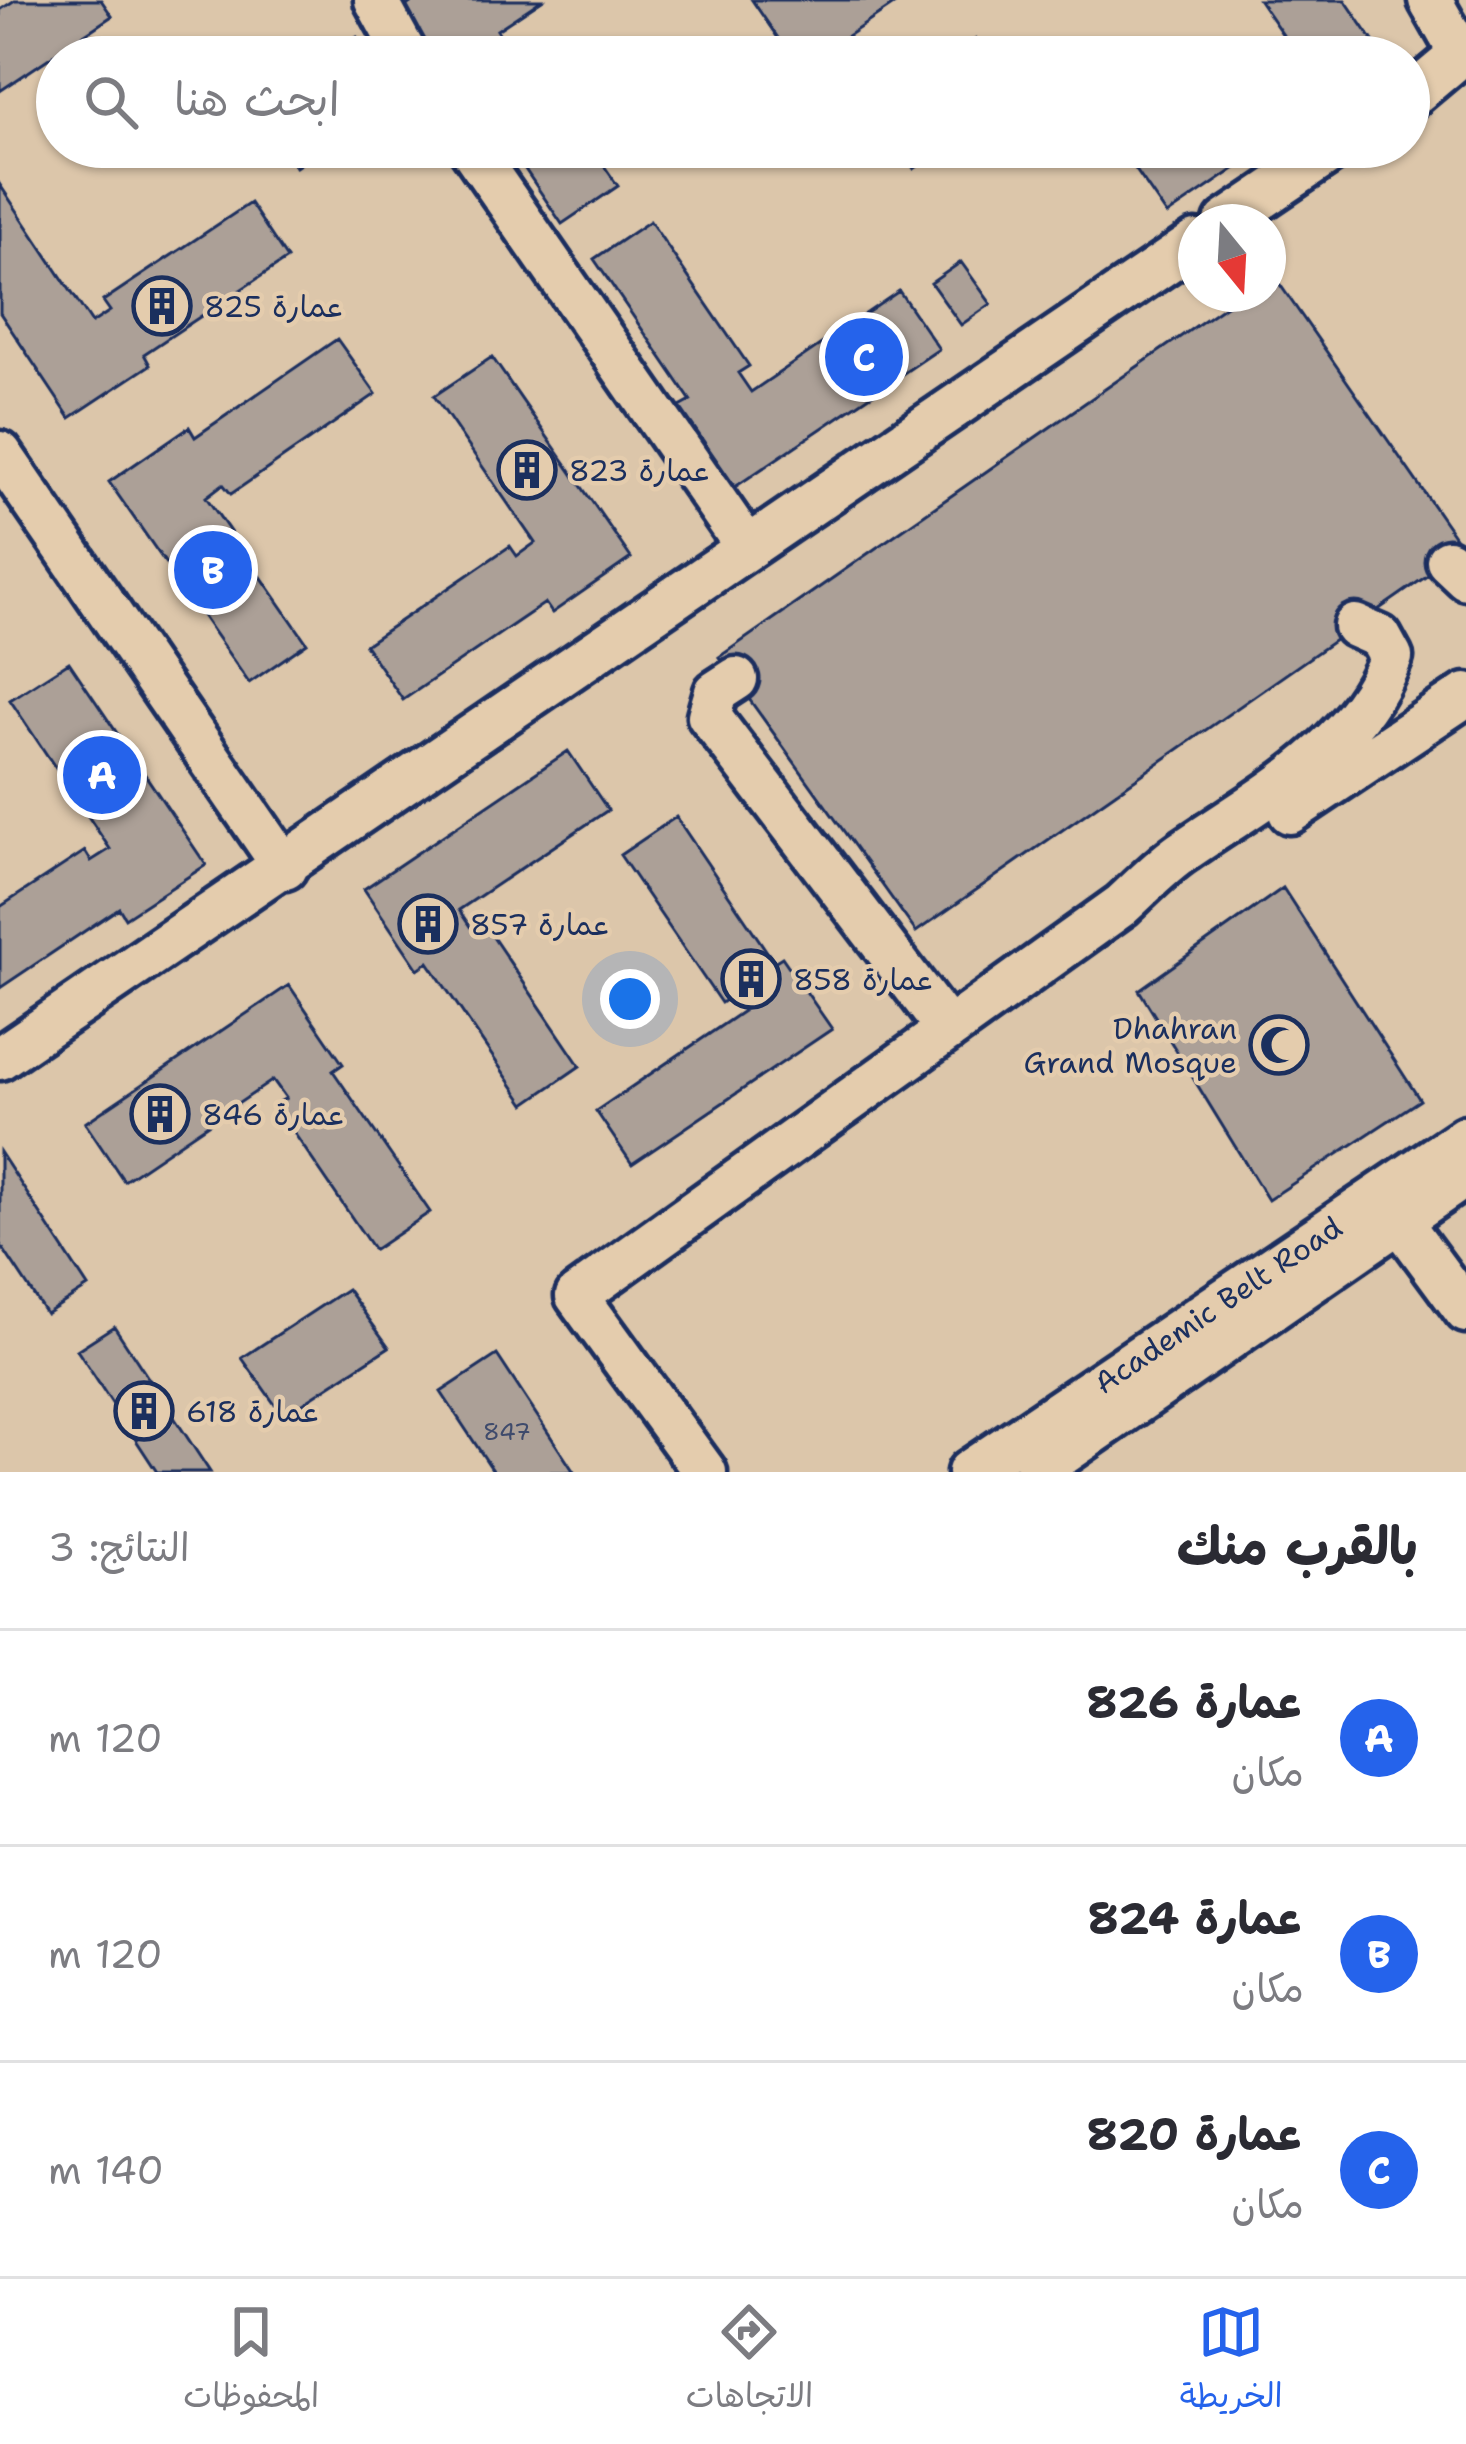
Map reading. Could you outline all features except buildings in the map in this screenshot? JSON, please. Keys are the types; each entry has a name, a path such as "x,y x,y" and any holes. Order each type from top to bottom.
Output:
{"street":[{"path":"376,0 396,36"},
{"path":"1430,0 1455,44 1453,61 1430,80"},
{"path":"485,168 747,547"},
{"path":"1252,204 1305,168"},
{"path":"0,1058 285,868 1178,254"},
{"path":"0,454 285,868"},
{"path":"705,1472 577,1296 1122,905 1180,853 1316,761 1380,686 1391,657 1380,637 1355,626"},
{"path":"736,679 716,692 710,716 948,1030"},
{"path":"1122,905 1194,875 1466,695"},
{"name":"Academic Belt Road","path":"1036,1472 1390,1208 1466,1137"},
{"name":"Academic Belt Road","path":"969,1472 1390,1208 1466,1175"},
{"path":"1390,1208 1466,1311"}],"place":[{"name":"عمارة 825","path":"162,306"},
{"name":"عمارة 820","path":"864,357"},
{"name":"عمارة 823","path":"527,470"},
{"name":"عمارة 824","path":"213,570"},
{"name":"عمارة 826","path":"102,775"},
{"name":"عمارة 857","path":"428,924"},
{"name":"عمارة 858","path":"751,979"},
{"name":"Dhahran Grand Mosque","path":"1279,1045"},
{"name":"عمارة 846","path":"160,1114"},
{"name":"عمارة 618","path":"144,1411"}]}
